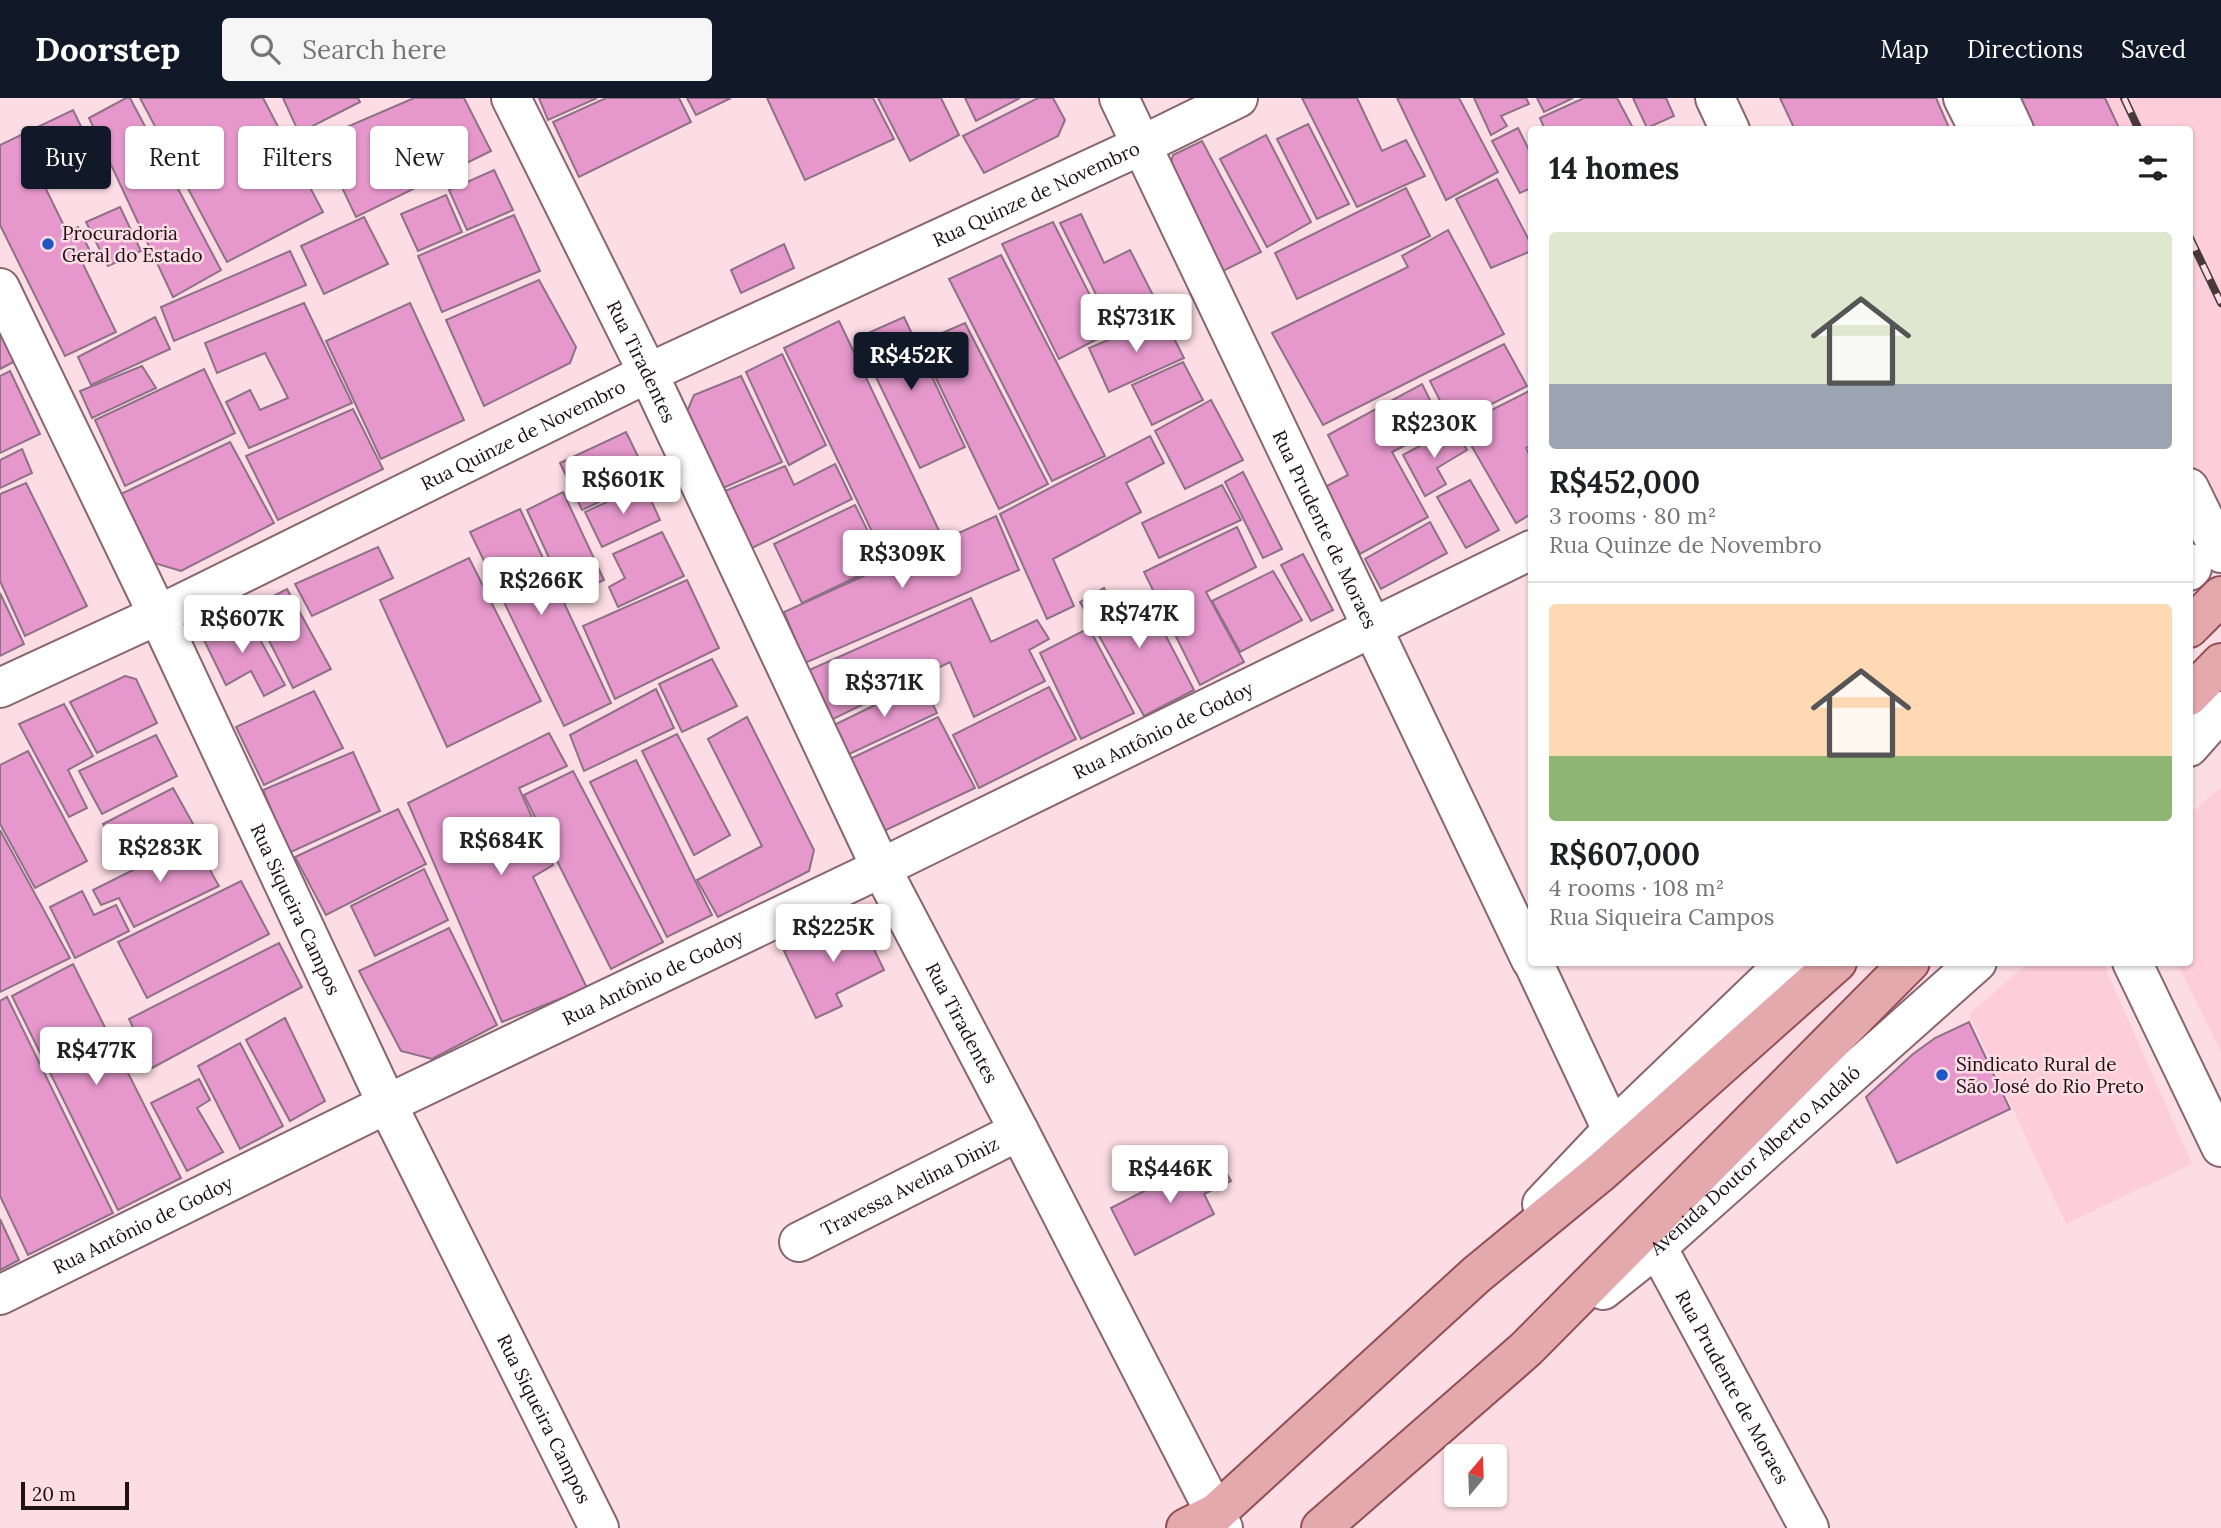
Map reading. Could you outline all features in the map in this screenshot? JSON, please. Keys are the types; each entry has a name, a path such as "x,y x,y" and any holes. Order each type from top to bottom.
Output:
{"main road":[{"path":"2193,624 2221,596"},
{"path":"2193,692 2221,663"},
{"path":"1208,1523 1476,1275 1601,1172 1832,966"},
{"name":"Avenida Doutor Alberto Andaló","path":"1321,1528 1526,1349 1906,966"}],"street":[{"name":"Rua Tiradentes","path":"511,98 648,373 881,868 1020,1131 1208,1523"},
{"name":"Rua Prudente de Moraes","path":"1119,98 1528,953"},
{"name":"Rua Quinze de Novembro","path":"0,688 158,615 648,373 1238,98"},
{"path":"1714,98 1728,126"},
{"path":"1963,98 1977,126"},
{"path":"1999,98 2012,126"},
{"name":"Rua Siqueira Campos","path":"0,288 158,615 387,1104 599,1528"},
{"path":"2193,522 2198,564"},
{"name":"Rua Antônio de Godoy","path":"0,1295 387,1104 881,868 1528,551"},
{"path":"2193,742 2221,711"},
{"name":"Rua Prudente de Moraes","path":"1534,966 1612,1130"},
{"path":"1476,1275 1612,1130 1783,966"},
{"name":"Avenida Doutor Alberto Andaló","path":"1526,1349 1657,1247 1973,966"},
{"path":"2134,966 2221,1147"},
{"name":"Travessa Avelina Diniz","path":"799,1242 1020,1131"},
{"name":"Rua Prudente de Moraes","path":"1657,1247 1809,1528"}],"shaded area":[{"path":"2007,98 2221,98 2221,536 2193,478 2193,126 2021,126"},
{"path":"2221,787 2221,1052 2178,966 2193,966 2193,812"},
{"path":"2025,966 2104,966 2192,1164 2066,1224 1969,1014"}],"building":[{"path":"130,98 145,126 125,126 125,189 178,189 221,270 173,297 111,165 111,126 93,126 89,118"},
{"path":"140,98 263,98 278,126 238,126 238,189 311,189 323,212 227,262 188,189 224,189 224,126 155,126"},
{"path":"283,98 358,98 360,102 313,126 296,126"},
{"path":"414,98 464,98 491,151 468,162 468,126 370,126 370,189 413,189 356,217 343,189 356,189 356,126 349,126"},
{"path":"539,98 597,98 548,120"},
{"path":"606,98 679,98 691,122 579,177 553,122"},
{"path":"687,98 731,98 696,115"},
{"path":"767,98 873,98 894,139 805,180"},
{"path":"878,98 941,98 959,135 910,161"},
{"path":"965,98 1020,98 976,121"},
{"path":"1038,98 1053,98 1065,120 1058,136 984,173 963,136"},
{"path":"1302,98 1357,98 1382,151 1406,140 1425,176 1357,207"},
{"path":"1397,98 1459,98 1498,172 1446,200"},
{"path":"1474,98 1526,98 1529,104 1501,116 1507,126 1491,135"},
{"path":"1537,98 1573,98 1544,112"},
{"path":"1584,98 1617,98 1632,126 1543,126 1540,118"},
{"path":"1633,98 1666,98 1674,116 1646,126"},
{"path":"1780,98 1936,98 1948,126 1793,126"},
{"path":"2008,98 2105,98 2118,126 2021,126"},
{"name":"Procuradoria Geral do Estado","path":"73,110 81,126 40,126"},
{"path":"1308,124 1349,204 1317,219 1277,139"},
{"path":"1518,128 1528,148 1528,189 1520,193 1492,141"},
{"name":"Procuradoria Geral do Estado","path":"21,135 21,189 46,189 67,232 78,227 93,257 82,262 116,332 65,356 0,225 0,145"},
{"path":"1266,135 1311,222 1267,247 1220,159"},
{"path":"1202,141 1261,252 1219,273 1168,173 1173,155"},
{"path":"494,170 513,210 467,230 449,190 468,189 468,182"},
{"path":"1497,179 1528,238 1528,252 1491,268 1456,199"},
{"path":"1406,188 1430,236 1297,299 1275,253"},
{"path":"446,195 462,232 418,251 401,214"},
{"path":"120,207 141,251 108,266 86,222"},
{"path":"1081,214 1104,263 1130,250 1162,313 1116,334 1060,223"},
{"path":"514,215 540,271 442,312 418,256"},
{"path":"364,217 388,264 324,294 301,246"},
{"path":"1053,222 1109,333 1059,359 1002,244"},
{"path":"1448,230 1504,334 1323,425 1272,333 1408,267 1402,256"},
{"path":"784,244 794,268 741,293 731,270"},
{"path":"290,251 306,285 174,341 161,307"},
{"path":"1001,255 1105,456 1052,481 949,279"},
{"path":"539,280 576,347 570,363 484,406 446,320"},
{"path":"304,303 352,403 249,448 226,402 250,390 260,410 288,398 265,353 217,373 205,343"},
{"path":"410,303 464,420 381,459 326,341"},
{"path":"155,317 170,349 91,385 78,357"},
{"path":"904,317 965,447 920,468 857,338"},
{"path":"1163,317 1184,358 1109,392 1089,348"},
{"path":"839,321 943,539 886,561 784,348"},
{"path":"0,322 19,359 0,369"},
{"path":"965,323 1048,484 999,509 919,343"},
{"path":"1504,344 1527,386 1452,424 1430,381"},
{"path":"782,354 826,445 789,465 746,372"},
{"path":"1183,362 1203,400 1152,425 1132,385"},
{"path":"142,366 156,388 92,418 80,391"},
{"path":"204,369 235,433 125,486 95,420"},
{"path":"10,371 40,434 0,453 0,376"},
{"path":"741,376 782,462 721,489 686,414 694,395"},
{"path":"1422,384 1443,426 1392,452 1428,517 1360,554 1325,487 1348,475 1328,435"},
{"path":"1528,392 1528,516 1516,523 1460,426"},
{"path":"1211,400 1243,460 1185,489 1155,431"},
{"path":"353,409 383,469 278,520 246,456"},
{"path":"1453,428 1467,450 1437,468 1446,484 1425,496 1403,455"},
{"path":"626,432 649,479 582,510 560,463"},
{"path":"1150,436 1164,463 1126,483 1141,512 1053,559 1074,606 1047,619 1000,514"},
{"path":"230,442 274,523 181,571 154,563 121,494"},
{"path":"22,449 32,473 0,488 0,460"},
{"path":"835,464 852,499 750,549 725,491 785,466 794,485"},
{"path":"1243,472 1282,549 1263,558 1225,482"},
{"path":"1470,480 1499,530 1466,548 1437,497"},
{"path":"26,483 87,606 25,636 0,581 0,494"},
{"path":"644,485 660,520 602,547 585,512"},
{"path":"1222,485 1241,520 1159,558 1142,523"},
{"path":"563,492 604,580 567,597 527,510"},
{"path":"855,505 884,564 802,603 774,544"},
{"path":"520,509 611,703 564,726 470,532"},
{"path":"996,516 1019,570 805,663 784,612"},
{"path":"1430,522 1447,553 1381,589 1365,559"},
{"path":"1237,527 1256,567 1206,592 1244,662 1200,685 1144,572"},
{"path":"662,532 684,576 618,607 609,587 625,578 613,554"},
{"path":"378,547 393,578 312,616 295,584"},
{"path":"1303,554 1333,610 1311,621 1281,565"},
{"path":"469,558 541,701 447,747 380,600"},
{"path":"1273,571 1302,620 1240,652 1212,601"},
{"path":"687,580 719,648 615,699 583,626"},
{"path":"1104,588 1114,609 1143,592 1194,690 1144,716 1080,602"},
{"path":"287,589 331,669 293,688 252,607"},
{"path":"0,593 24,644 0,656"},
{"path":"971,598 991,642 1037,620 1049,639 1029,650 1045,681 974,717 950,662 829,721 807,671"},
{"path":"246,614 285,685 264,696 251,671 226,685 202,636"},
{"path":"1089,628 1134,713 1081,739 1040,653"},
{"path":"712,659 737,706 682,732 659,684"},
{"path":"125,676 136,679 157,723 97,753 70,702"},
{"path":"922,682 937,713 845,756 830,727"},
{"path":"1049,687 1076,739 979,788 953,735"},
{"path":"656,689 674,728 584,771 570,735"},
{"path":"314,691 343,748 264,785 236,727"},
{"path":"64,704 93,756 68,770 87,808 69,817 19,724"},
{"path":"747,717 814,850 809,871 718,917 697,880 762,846 708,739"},
{"path":"938,717 975,788 884,831 850,759"},
{"path":"549,733 567,766 519,788 553,865 533,877 587,988 502,1022 408,803"},
{"path":"677,734 730,835 694,855 642,751"},
{"path":"156,735 177,776 102,814 79,771"},
{"path":"28,751 87,861 35,888 0,824 0,765"},
{"path":"353,752 380,811 289,853 263,790"},
{"path":"636,760 712,915 667,937 590,782"},
{"path":"573,771 663,942 611,969 524,795"},
{"path":"173,788 197,831 125,867 103,824"},
{"path":"398,809 426,864 326,915 295,857"},
{"path":"0,830 70,958 0,992"},
{"path":"193,840 219,886 134,927 119,898 101,905 93,890"},
{"path":"424,869 448,920 375,956 351,906"},
{"path":"241,881 269,934 147,998 118,942"},
{"path":"82,891 94,915 116,905 129,931 75,958 50,907"},
{"path":"858,916 884,970 836,994 842,1006 816,1018 784,951"},
{"path":"449,928 497,1025 432,1059 401,1051 359,971"},
{"path":"279,943 302,987 152,1068 129,1019"},
{"path":"73,964 181,1178 118,1210 12,996"},
{"path":"7,997 113,1213 28,1255 0,1196 0,1001"},
{"path":"285,1018 325,1101 290,1121 246,1040"},
{"name":"Sindicato Rural de São José do Rio Preto","path":"1969,1022 2010,1109 1897,1163 1866,1097 1913,1054 1935,1038"},
{"path":"240,1043 283,1126 240,1149 198,1066"},
{"path":"199,1079 210,1100 197,1108 223,1152 187,1171 151,1103"},
{"path":"1216,1154 1231,1181 1204,1194 1214,1214 1135,1255 1111,1208"},
{"path":"0,1219 19,1260 0,1270"}],"railway":[{"path":"2124,98 2137,126"},
{"path":"2193,244 2221,303"}],"place":[{"name":"Procuradoria Geral do Estado","path":"48,244"},
{"name":"Sindicato Rural de São José do Rio Preto","path":"1942,1075"}]}
